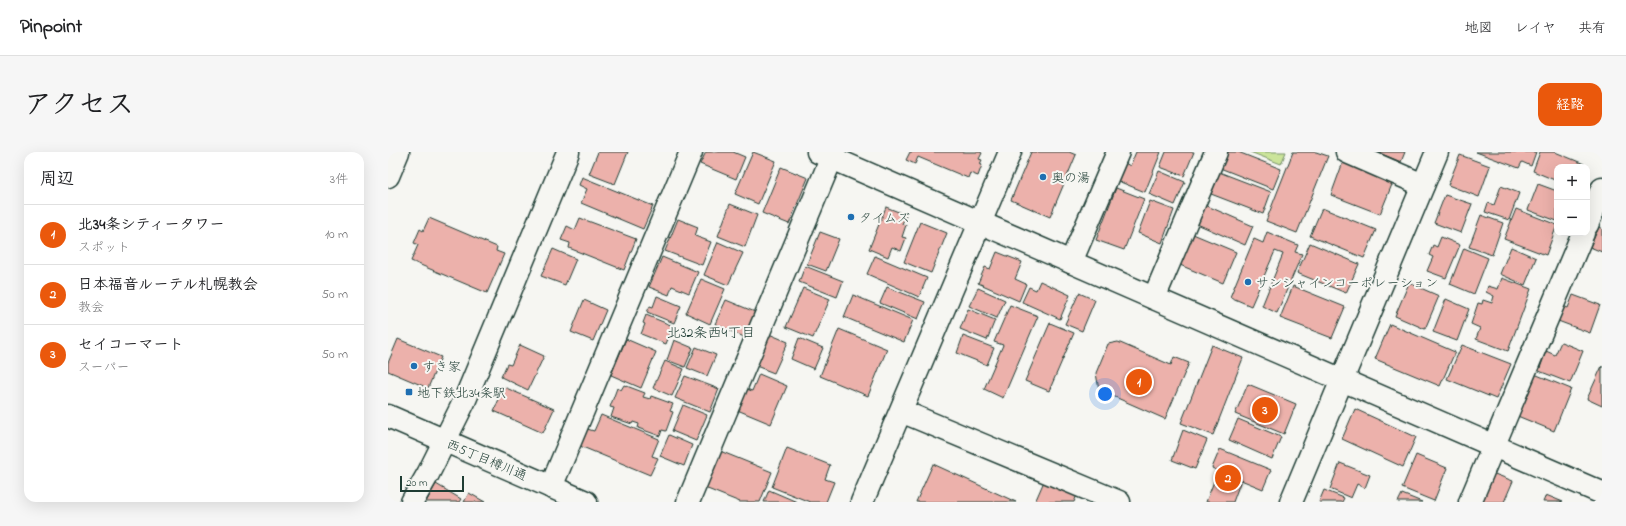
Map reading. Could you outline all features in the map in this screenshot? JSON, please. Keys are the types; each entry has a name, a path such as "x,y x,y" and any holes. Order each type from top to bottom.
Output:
{"street":[{"path":"388,176 398,152"},
{"path":"412,502 428,474 464,402 568,152"},
{"path":"551,487 691,152"},
{"path":"862,502 1010,152"},
{"path":"1071,262 1118,152"},
{"path":"1154,298 1216,152"},
{"path":"1347,152 1424,185"},
{"path":"1290,502 1437,152"},
{"path":"688,502 828,154 1602,494"},
{"path":"1590,217 1602,189"},
{"path":"1470,502 1582,236"},
{"path":"901,411 1090,497 1119,502"},
{"name":"西5丁目樽川通","path":"388,416 585,502"}],"green space":[{"path":"1250,152 1286,152 1281,164"}],"building":[{"path":"598,152 628,152 615,184 589,174"},
{"path":"706,152 733,152 745,157 736,179 700,164"},
{"path":"753,152 776,161 758,204 735,194"},
{"path":"910,152 980,152 982,153 979,159 982,160 980,164 982,165 978,176 970,173 968,178 918,157 915,164 906,160"},
{"name":"奥の湯","path":"1031,152 1069,152 1076,155 1050,217 1011,200"},
{"path":"1136,152 1161,152 1145,192 1118,181 1125,163 1130,166"},
{"path":"1166,152 1194,152 1184,176 1160,167"},
{"path":"1226,152 1238,152 1281,169 1273,189 1220,168"},
{"path":"1293,152 1316,152 1328,156 1297,233 1266,221"},
{"path":"1377,152 1405,152 1401,162"},
{"path":"1476,152 1536,152 1531,166 1522,162 1519,168"},
{"path":"1540,152 1555,152 1584,164 1554,164 1554,180 1533,171"},
{"path":"1460,155 1490,166 1479,197 1448,185"},
{"path":"1343,162 1393,182 1380,214 1331,195"},
{"path":"781,167 808,178 789,224 762,213"},
{"path":"1159,171 1185,182 1175,205 1149,194"},
{"path":"1219,172 1271,192 1263,214 1211,194"},
{"path":"582,177 653,206 643,229 581,203 587,189 579,185"},
{"path":"1538,184 1554,190 1554,220 1528,210"},
{"path":"1501,186 1519,193 1509,220 1485,212 1488,203 1494,205"},
{"path":"1116,188 1144,199 1124,250 1096,240"},
{"path":"1445,195 1472,204 1461,233 1434,223"},
{"path":"1150,201 1174,210 1162,243 1138,233"},
{"path":"730,204 757,215 745,247 718,236"},
{"path":"1205,205 1253,226 1245,245 1197,224"},
{"path":"886,207 906,215 902,224 906,225 902,237 906,238 901,251 892,247 888,257 869,249"},
{"path":"1322,208 1376,230 1364,258 1310,236"},
{"path":"1516,209 1554,224 1554,233 1546,255 1504,239"},
{"path":"1481,215 1503,223 1492,255 1469,247"},
{"path":"429,218 497,247 496,251 504,254 487,293 411,261 418,245 414,243 420,229 423,231"},
{"path":"580,218 636,239 624,270 569,248 570,243 561,240 567,226 575,230"},
{"path":"678,219 698,227 695,236 711,242 702,265 665,251"},
{"path":"920,222 947,233 931,273 904,262"},
{"path":"1599,227 1602,229 1602,252 1590,247"},
{"path":"820,232 839,239 826,271 807,264"},
{"path":"1267,232 1298,245 1295,252 1302,254 1277,313 1262,306 1283,254 1275,251 1251,306 1230,297 1254,239 1263,243"},
{"path":"1193,234 1236,252 1223,283 1180,265"},
{"path":"1441,237 1460,245 1446,278 1427,271 1433,257 1429,255 1433,245 1437,247"},
{"path":"718,242 743,253 728,285 704,275"},
{"path":"1310,243 1359,264 1346,293 1297,273"},
{"path":"1511,247 1536,258 1525,285 1500,274"},
{"path":"1464,248 1488,258 1474,294 1450,284"},
{"path":"553,249 576,259 565,285 541,276"},
{"path":"997,252 1022,262 1015,279 1026,284 1019,301 978,283 985,267 990,269"},
{"path":"875,256 927,278 919,297 867,274"},
{"path":"662,257 698,272 689,293 672,286 669,295 649,287"},
{"path":"805,266 843,281 837,297 799,282"},
{"path":"1502,278 1531,289 1508,351 1476,339 1480,328 1471,324 1478,303 1482,304 1483,300 1492,303 1494,296 1486,292 1488,286 1498,289"},
{"path":"701,279 725,289 710,324 686,313"},
{"path":"1040,281 1070,295 1060,319 1022,302 1029,287 1036,290"},
{"path":"1409,283 1439,296 1425,329 1395,316"},
{"path":"1293,286 1345,307 1332,338 1280,318"},
{"path":"887,287 925,302 918,319 880,303"},
{"path":"803,288 830,299 813,338 786,327"},
{"path":"978,288 1005,300 997,318 969,306"},
{"path":"1079,293 1095,300 1082,331 1065,324"},
{"path":"853,295 913,320 904,342 844,317"},
{"path":"1573,295 1600,305 1590,333 1558,321 1563,306 1568,308"},
{"path":"657,296 681,306 674,323 647,312 650,306 653,307"},
{"path":"1446,299 1469,309 1457,341 1433,332"},
{"path":"584,300 606,310 593,341 571,332"},
{"path":"726,300 755,312 744,337 715,324"},
{"path":"1010,305 1038,316 1003,398 984,389 1003,345 994,342"},
{"path":"968,309 995,320 987,340 960,329"},
{"path":"646,315 673,326 666,344 641,334 645,324 643,323"},
{"path":"1050,323 1074,333 1049,391 1025,381"},
{"path":"1390,324 1455,352 1440,386 1375,359"},
{"path":"839,329 887,349 868,396 820,376"},
{"path":"769,334 788,342 774,373 756,366"},
{"path":"963,336 994,348 987,365 957,353"},
{"path":"799,338 823,348 814,369 791,359"},
{"path":"398,339 441,357 428,388 388,371 388,363"},
{"path":"626,339 656,352 641,388 611,375"},
{"path":"674,340 693,348 685,367 667,360"},
{"path":"1118,342 1171,365 1174,357 1189,363 1165,419 1099,390 1096,373 1108,344"},
{"path":"1561,342 1583,351 1570,383 1539,371 1546,351 1555,355"},
{"path":"520,345 544,356 528,390 501,377 507,364 511,365"},
{"path":"1212,345 1243,358 1213,435 1181,423"},
{"path":"1462,345 1511,364 1496,399 1447,379"},
{"path":"696,347 716,355 707,376 687,368"},
{"path":"665,361 684,369 672,396 653,388"},
{"path":"1602,366 1602,406 1587,399"},
{"path":"1532,373 1571,389 1554,431 1515,415"},
{"path":"759,374 787,386 771,424 735,409 744,388 752,391"},
{"path":"685,376 719,389 710,412 675,398"},
{"path":"1248,384 1296,404 1284,434 1235,414"},
{"path":"624,385 645,393 643,397 650,399 651,396 673,404 670,411 673,412 666,431 662,430 660,436 638,428 639,424 633,422 632,424 611,417 614,408 610,407 617,388 621,390"},
{"path":"504,387 554,409 543,433 494,411"},
{"path":"683,405 707,415 696,441 672,431"},
{"path":"1355,409 1416,437 1403,467 1342,439"},
{"path":"601,415 659,439 652,456 658,458 650,475 580,446 587,429 594,431"},
{"path":"1238,419 1281,437 1272,459 1229,440"},
{"path":"1183,430 1207,440 1195,469 1172,460"},
{"path":"669,435 692,445 684,466 660,456"},
{"path":"787,448 830,465 825,479 834,482 826,502 810,502 772,487"},
{"path":"1220,449 1271,470 1263,489 1241,480 1233,502 1206,502 1218,471 1212,468"},
{"path":"720,451 772,472 760,502 740,502 705,488"},
{"path":"1416,455 1447,468 1434,501 1402,488"},
{"path":"1340,463 1370,475 1365,488 1357,484 1351,498 1330,489"},
{"path":"933,464 1016,502 916,502"},
{"path":"1492,473 1513,481 1504,502 1480,502"},
{"path":"1045,479 1078,493 1074,502 1035,502"},
{"path":"436,484 461,499 459,502 426,502"},
{"path":"769,490 797,502 764,502"},
{"path":"1324,490 1344,498 1342,502 1319,502"},
{"path":"469,493 485,502 464,502"},
{"path":"1402,494 1422,502 1398,502"},
{"path":"1546,495 1563,502 1543,502"}],"place":[{"name":"奥の湯","path":"1043,177"},
{"name":"タイムズ","path":"851,217"},
{"name":"サンシャインコーポレーション","path":"1248,282"},
{"name":"すき家","path":"414,366"},
{"name":"北34条シティータワー","path":"1139,382"},
{"name":"地下鉄北34条駅","path":"409,392"},
{"name":"セイコーマート","path":"1265,410"},
{"name":"日本福音ルーテル札幌教会","path":"1228,478"}],"district":[{"name":"北32条西4丁目","path":"711,332"}]}
